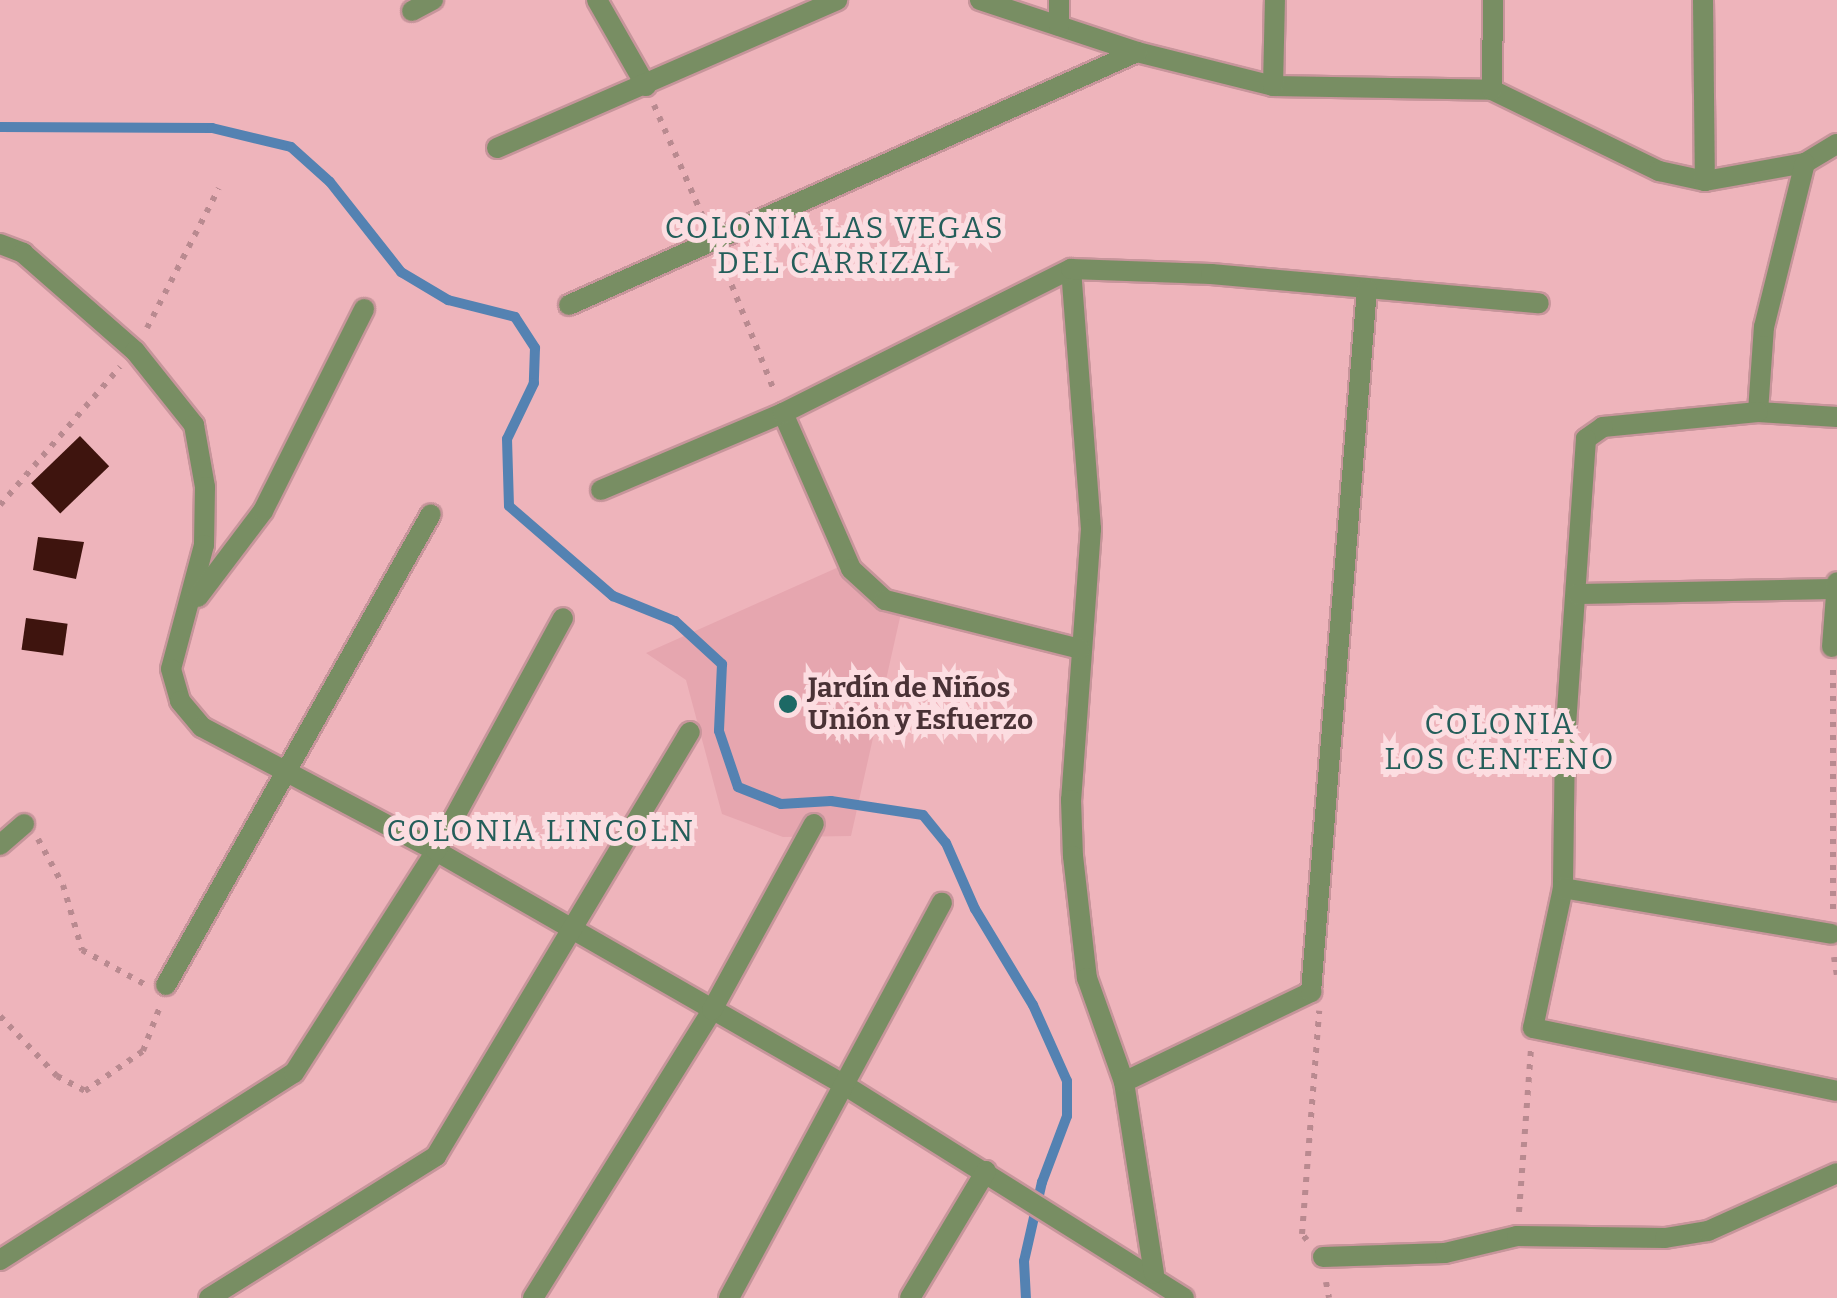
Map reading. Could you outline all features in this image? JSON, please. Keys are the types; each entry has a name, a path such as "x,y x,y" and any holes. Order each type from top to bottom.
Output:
{"street":[{"path":"412,10 433,0"},
{"path":"598,0 646,86"},
{"path":"497,148 837,0"},
{"path":"980,0 1138,52 1274,86 1492,90 1659,170 1706,181 1806,163 1837,144"},
{"path":"1059,0 1059,26"},
{"path":"1274,86 1275,0"},
{"path":"1492,90 1493,0"},
{"path":"1703,0 1706,181"},
{"path":"569,305 1138,52"},
{"path":"1758,412 1764,327 1806,163"},
{"path":"0,244 23,254 135,351 194,425 206,486 193,603 171,669 180,701 202,727 436,851 846,1086 1154,1274 1184,1298"},
{"path":"1070,270 1090,529 1080,649 1073,856 1088,978 1124,1082 1154,1274"},
{"path":"602,490 783,413 1070,270 1211,274 1538,302"},
{"path":"1124,1082 1311,992 1368,290"},
{"path":"193,603 263,511 364,309"},
{"path":"1837,417 1758,412 1603,427 1586,439 1563,888 1533,1028 1837,1091"},
{"path":"783,413 851,569 885,600 1080,649"},
{"path":"166,985 290,772 430,514"},
{"path":"1577,594 1836,586 1832,647"},
{"path":"0,1260 294,1074 436,851 563,618"},
{"path":"208,1298 436,1156 575,930 690,732"},
{"path":"0,845 24,824"},
{"path":"533,1298 712,1010 814,824"},
{"path":"1563,888 1831,934"},
{"path":"729,1298 942,903"},
{"path":"910,1298 986,1171"},
{"path":"1322,1257 1446,1253 1517,1236 1665,1238 1708,1231 1837,1173"}],"path":[{"path":"0,505 135,351 219,188"},
{"path":"1832,647 1831,934 1837,975"},
{"path":"0,1016 58,1076 85,1092 143,1051 166,985 117,974 82,950 48,849 24,824"},
{"path":"1311,992 1322,1020 1302,1234 1322,1257 1329,1298"},
{"path":"1517,1236 1533,1028"}],"shaded area":[{"name":"Jardín de Niños Unión y Esfuerzo","path":"841,566 901,613 851,836 783,837 722,814 686,680 646,653"}],"building":[{"path":"80,436 109,466 60,513 31,483"},
{"path":"38,537 84,542 76,579 33,570"},
{"path":"26,618 68,624 63,656 22,650"}],"waterway":[{"path":"0,127 212,128 291,147 330,182 401,272 448,300 515,317 535,348 534,383 507,439 509,506 613,596 675,621 722,664 719,731 738,787 781,804 831,801 923,815 946,843 975,909 1033,1005 1067,1081 1067,1116 1042,1182 1024,1261 1026,1298"}],"place":[{"name":"Jardín de Niños Unión y Esfuerzo","path":"788,704"}],"district":[{"name":"COLONIA LAS VEGAS DEL CARRIZAL","path":"835,245"},
{"name":"COLONIA LOS CENTENO","path":"1500,741"},
{"name":"COLONIA LINCOLN","path":"541,831"}]}
